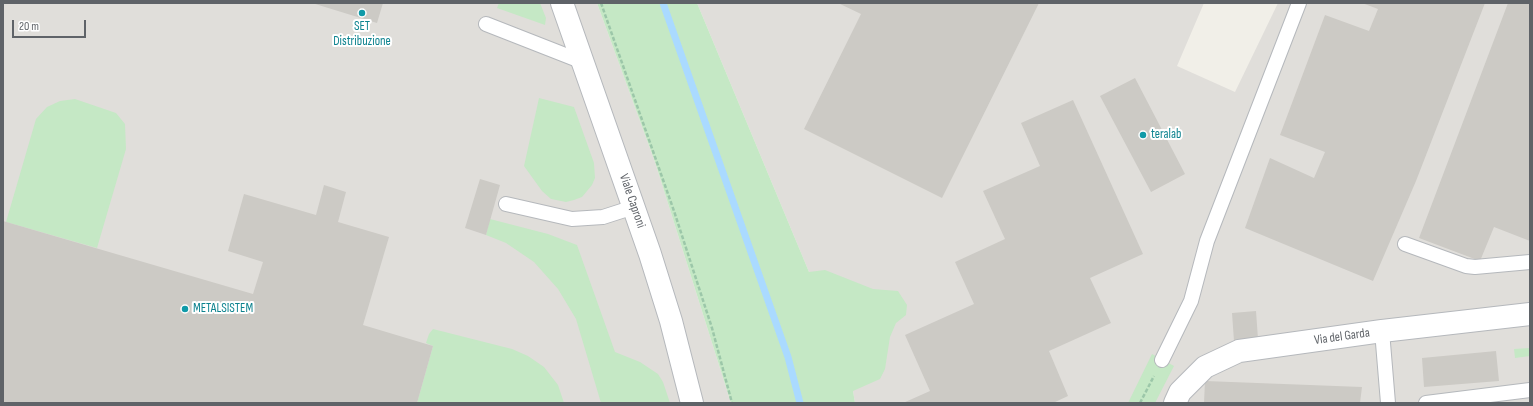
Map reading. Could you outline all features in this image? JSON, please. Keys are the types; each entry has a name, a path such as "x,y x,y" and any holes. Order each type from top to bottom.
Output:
{"street":[{"name":"Viale Caproni","path":"562,3 634,207 671,321 692,403"},
{"name":"Via del Garda","path":"1175,403 1180,392 1205,367 1239,351 1382,331 1530,314"}],"lane":[{"path":"1162,360 1191,301 1207,241 1299,3"},
{"path":"486,24 583,62"},
{"path":"506,204 572,219 603,217 634,207"},
{"path":"1404,244 1466,266 1475,267 1530,262"},
{"path":"1382,331 1388,403"},
{"path":"1426,403 1530,390"}],"path":[{"path":"601,3 676,218 712,328 732,403"},
{"path":"1140,403 1162,360"}],"shaded area":[{"path":"3,3 597,3 655,162 731,403 3,403"},
{"path":"697,3 1204,3 1177,66 1235,92 1278,3 1530,3 1530,403 855,403 853,391 809,272"}],"green space":[{"path":"499,3 540,3 546,18 545,25 497,8"},
{"path":"597,3 697,3 809,272 825,270 873,289 898,291 907,305 906,315 896,323 890,337 885,369 880,379 853,391 855,403 731,403 655,162"},
{"path":"539,98 574,107 594,163 595,178 592,185 582,197 566,202 551,199 542,191 524,166"},
{"path":"75,99 116,113 125,124 126,149 97,248 6,222 36,119 47,107 60,101"},
{"path":"490,219 548,234 577,245 615,352 640,362 658,374 663,382 670,403 601,403 576,319 558,289 534,262 506,243 486,235"},
{"path":"433,329 512,349 528,356 544,367 558,385 564,403 417,403 433,346 426,343 429,334"},
{"path":"1530,348 1530,356 1515,358 1514,349"},
{"path":"1152,354 1174,366 1155,403 1128,403"}],"building":[{"name":"SET Distribuzione","path":"312,3 383,3 377,23"},
{"path":"838,3 1039,3 942,198 804,129 861,14"},
{"path":"1362,3 1485,3 1416,181 1373,281 1245,228 1270,158 1314,178 1325,152 1280,135 1325,15 1369,31 1378,9"},
{"path":"1508,3 1528,3 1530,5 1530,241 1494,227 1480,261 1419,238"},
{"name":"teralab","path":"1135,78 1185,174 1151,192 1100,96"},
{"path":"1073,100 1143,254 1090,278 1111,323 1049,351 1068,396 1053,403 903,403 930,391 905,335 974,304 955,262 1005,239 983,191 1040,166 1021,123"},
{"path":"480,179 500,185 486,235 465,228"},
{"name":"METALSISTEM","path":"324,185 346,192 338,222 389,237 363,325 433,346 417,403 3,403 3,221 253,294 263,262 228,251 244,194 316,215"},
{"path":"1256,311 1258,339 1234,341 1232,313"},
{"path":"1496,351 1499,381 1424,387 1422,358"},
{"path":"1205,381 1362,387 1360,403 1204,403"}],"waterway":[{"path":"663,3 788,357 800,403"}],"place":[{"name":"SET Distribuzione","path":"362,13"},
{"name":"teralab","path":"1143,135"},
{"name":"METALSISTEM","path":"185,309"}]}
